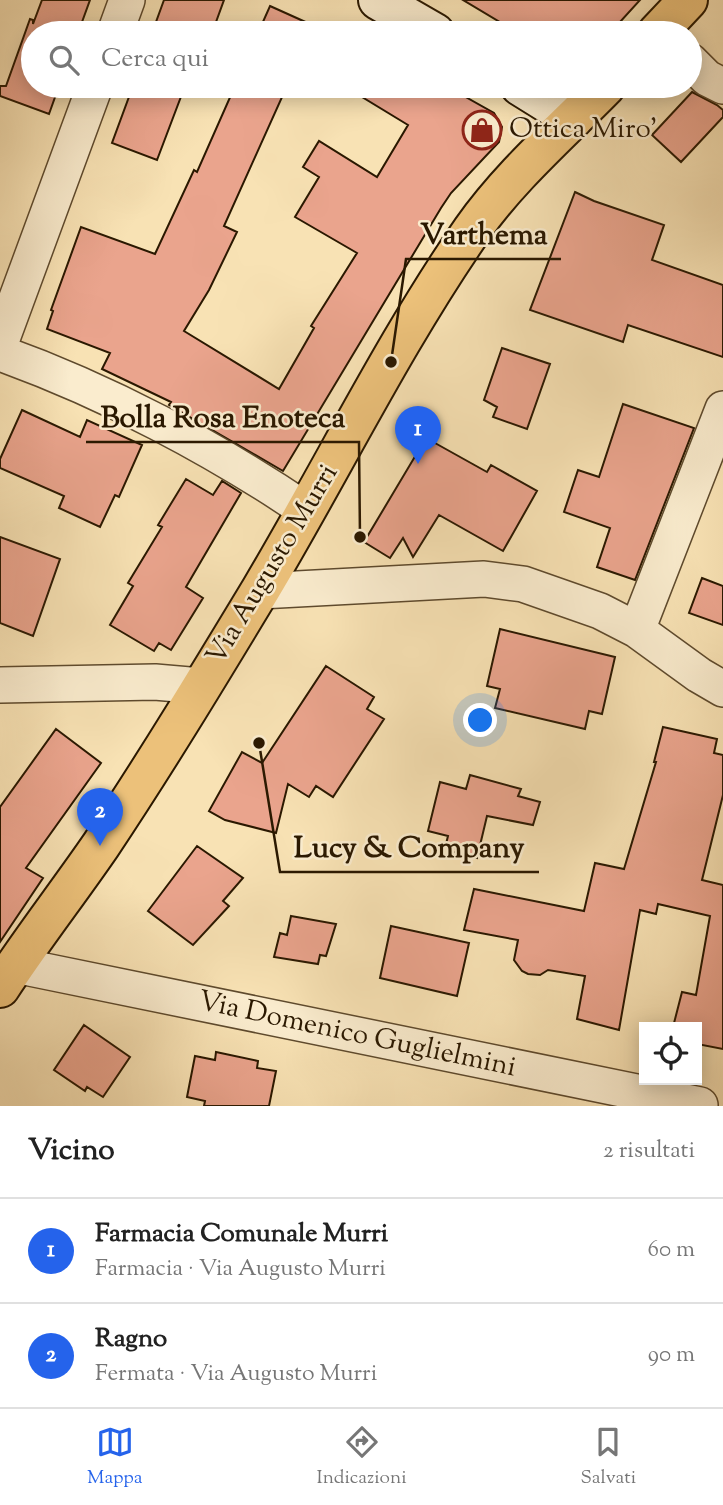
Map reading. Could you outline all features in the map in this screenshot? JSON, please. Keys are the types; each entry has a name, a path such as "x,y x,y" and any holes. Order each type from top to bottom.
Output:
{"main road":[{"path":"670,21 688,0"},
{"name":"Via Augusto Murri","path":"7,976 100,846 157,759 307,512 424,305 472,230 524,167 594,98"}],"street":[{"path":"119,21 127,0"},
{"path":"378,0 414,21"},
{"path":"702,73 723,86"},
{"path":"0,344 91,98"},
{"path":"539,98 573,119"},
{"path":"0,353 65,378 153,421 279,492 307,512"},
{"path":"637,630 723,409"},
{"path":"260,591 484,579 523,584 600,611 637,630 723,689"},
{"path":"0,685 155,682 201,686"},
{"name":"Via Domenico Guglielmini","path":"7,976 700,1105"}],"building":[{"path":"42,0 90,0 82,21 34,21"},
{"path":"164,0 224,0 216,21 156,21"},
{"path":"463,0 640,0 621,21 498,21"},
{"path":"270,6 303,21 263,21"},
{"path":"21,44 21,98 55,98 49,114 0,96 0,86 6,86"},
{"path":"702,97 723,110 723,117 681,162 652,135 686,98"},
{"path":"129,98 180,98 157,160 112,143"},
{"path":"230,98 282,98 224,226 237,232 209,290 184,331 279,389 314,328 311,326 357,253 295,217 319,177 303,167 319,141 377,177 408,125 364,98 467,98 494,113 502,127 499,142 451,193 441,208 283,471 169,405 171,402 102,369 110,353 47,329 53,311 51,310 81,227 155,254 194,170 197,172"},
{"path":"575,192 664,225 652,260 723,285 723,357 628,325 623,342 530,310"},
{"path":"502,348 550,364 527,429 493,417 497,407 484,400"},
{"path":"623,404 694,428 635,580 597,567 610,528 564,512 578,470 599,477"},
{"path":"22,410 80,437 87,420 142,445 119,497 115,495 100,527 59,508 64,496 0,468 0,459"},
{"path":"426,438 487,472 491,465 537,491 503,551 439,515 413,557 403,538 390,558 364,542"},
{"path":"186,479 213,495 222,481 241,493 186,587 203,598 171,650 159,643 154,651 110,625 133,586 128,583 162,527 158,525"},
{"path":"0,537 60,559 33,636 0,623"},
{"path":"702,578 723,586 723,625 689,613"},
{"path":"500,629 615,657 602,714 589,711 585,729 495,708 500,689 487,686"},
{"path":"326,666 374,697 367,709 384,719 333,797 316,786 309,797 288,784 276,833 225,820 209,811 242,752 262,763"},
{"path":"663,727 717,739 714,753 723,755 723,795 702,880 723,885 723,1049 702,1045 702,1022 674,1022 682,992 696,995 710,916 658,904 656,914 640,910 619,1030 577,1019 585,976 548,970 540,975 528,974 522,971 514,960 518,940 464,930 474,889 584,911 595,863 624,869"},
{"path":"56,729 101,763 26,868 43,878 0,942 0,807"},
{"path":"470,775 521,789 518,796 540,802 533,825 487,816 477,858 450,851 452,845 446,844 448,836 428,831 440,782 466,789"},
{"path":"197,846 243,878 223,901 229,906 193,945 148,911"},
{"path":"291,916 336,924 326,956 320,955 318,964 274,957 280,933 287,935"},
{"path":"391,926 469,943 457,996 380,978"},
{"path":"84,1025 130,1057 103,1097 87,1087 85,1091 54,1070"},
{"path":"216,1052 258,1061 257,1068 276,1071 269,1106 204,1106 205,1101 187,1097 195,1056 215,1060"}],"place":[{"name":"Ottica Miro'","path":"482,130"},
{"name":"Varthema","path":"391,362"},
{"name":"Farmacia Comunale Murri","path":"418,464"},
{"name":"Bolla Rosa Enoteca","path":"360,537"},
{"name":"Lucy & Company","path":"259,743"},
{"name":"Ragno","path":"100,846"}]}
